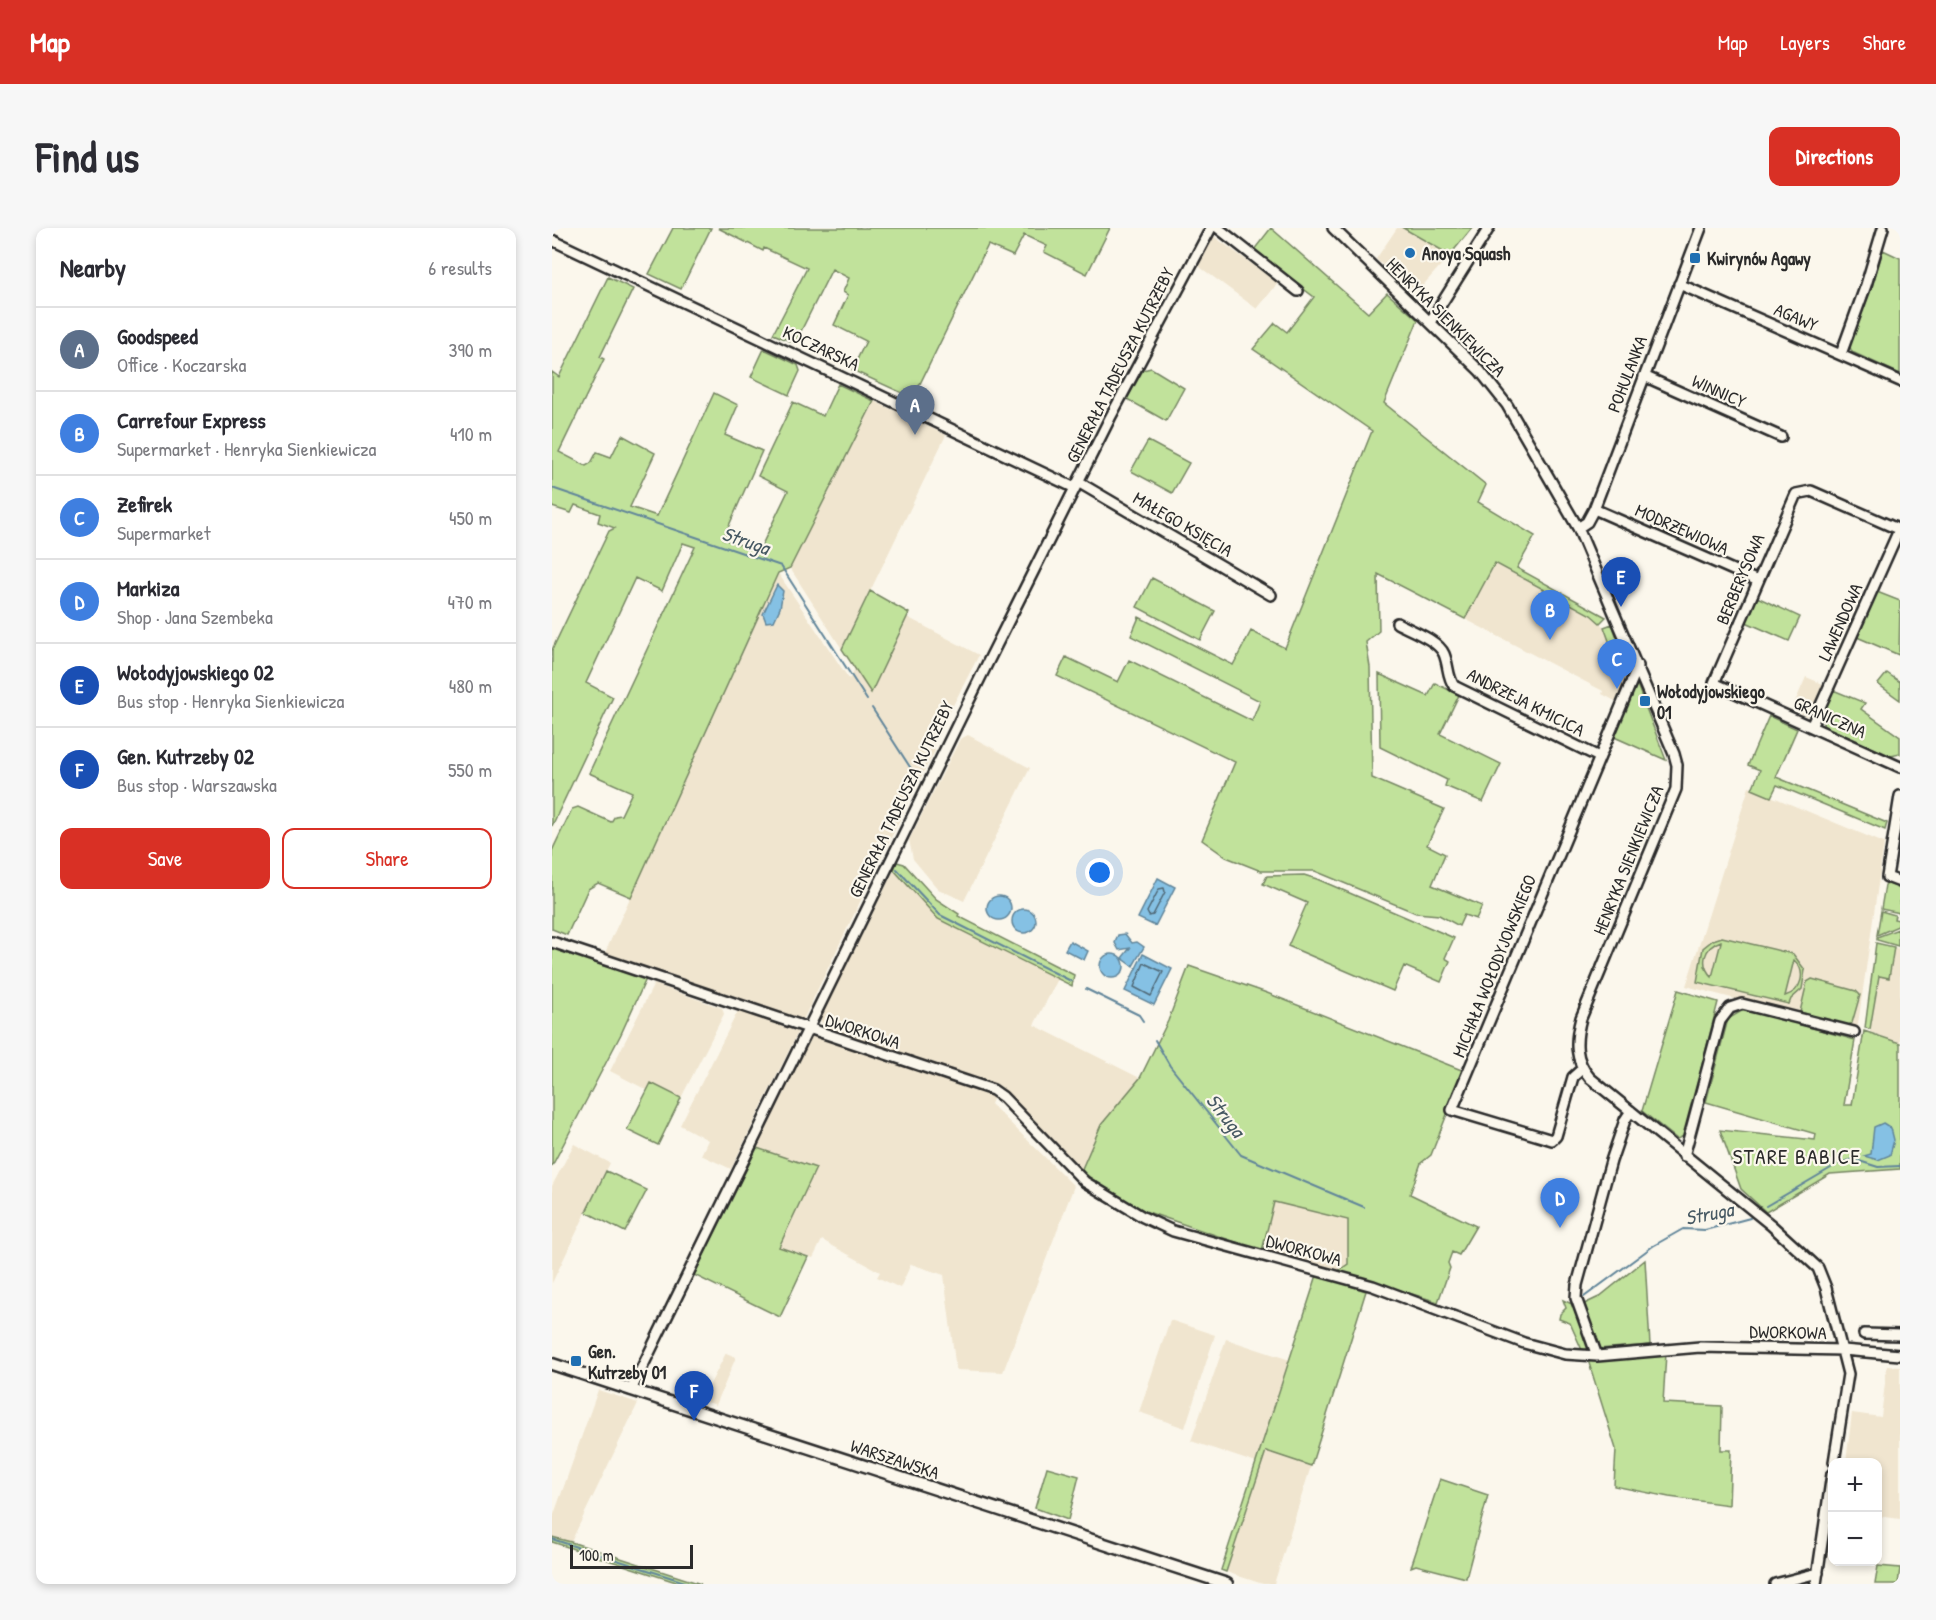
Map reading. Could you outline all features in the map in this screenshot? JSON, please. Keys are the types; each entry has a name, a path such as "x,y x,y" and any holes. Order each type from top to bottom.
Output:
{"main road":[{"name":"WARSZAWSKA","path":"552,1364 1227,1584"}],"street":[{"name":"GENERAŁA TADEUSZA KUTRZEBY","path":"630,1390 806,1029 1077,485 1211,228"},
{"path":"1218,228 1298,291"},
{"name":"HENRYKA SIENKIEWICZA","path":"1333,228 1480,371 1507,405 1578,528 1674,754 1678,777 1670,806 1581,1018 1576,1038 1582,1069"},
{"path":"1430,322 1489,228"},
{"name":"POHULANKA","path":"1578,528 1587,522 1594,508 1701,228"},
{"path":"1841,354 1866,285 1883,228"},
{"name":"KOCZARSKA","path":"552,240 1077,485"},
{"name":"AGAWY","path":"1679,284 1900,381"},
{"name":"WINNICY","path":"1644,376 1781,437"},
{"name":"MAŁEGO KSIĘCIA","path":"1077,485 1270,595"},
{"name":"BERBERYSOWA","path":"1714,683 1793,499 1801,491 1811,491 1899,530"},
{"name":"MODRZEWIOWA","path":"1594,508 1758,581"},
{"name":"LAWENDOWA","path":"1811,727 1899,530"},
{"name":"ANDRZEJA KMICICA","path":"1397,623 1439,647 1446,660 1449,678 1454,686 1599,757"},
{"name":"MICHAŁA WOŁODYJOWSKIEGO","path":"1582,1069 1573,1077 1556,1136 1552,1140 1452,1110 1638,666"},
{"name":"GRANICZNA","path":"1714,683 1900,767"},
{"path":"1900,796 1887,877 1900,882"},
{"name":"DWORKOWA","path":"552,942 993,1090 1003,1097 1085,1182 1143,1217 1173,1231 1373,1286 1524,1343 1565,1354 1598,1356 1700,1347 1843,1350 1900,1356"},
{"path":"1684,1155 1720,1021 1731,1008 1742,1004 1854,1032"},
{"path":"1582,1069 1814,1263 1826,1288 1848,1374 1835,1458"},
{"path":"1598,1356 1576,1298 1577,1285 1611,1161 1625,1120 1631,1111"},
{"path":"1864,1334 1900,1335"},
{"path":"1816,1584 1828,1507"},
{"path":"1774,1584 1818,1573"}],"shaded area":[{"path":"1397,228 1403,228 1450,255 1418,291 1411,291 1376,259"},
{"path":"1212,235 1278,283 1257,309 1197,265"},
{"path":"874,401 946,435 842,649 790,568"},
{"path":"1495,563 1591,615 1604,627 1615,656 1623,653 1631,674 1619,703 1602,694 1603,691 1465,619"},
{"path":"778,573 849,679 855,669 871,693 907,617 979,655 933,744 935,751 802,1022 604,955"},
{"path":"1806,677 1823,684 1811,712 1806,716 1792,709"},
{"path":"968,735 1030,768 964,901 938,889 913,859 909,840 960,739"},
{"path":"1749,787 1884,843 1857,1031 1686,986"},
{"path":"894,870 938,919 1058,979 1034,1025 1140,1078 1101,1125 1081,1171 998,1091 982,1082 823,1026 820,1018"},
{"path":"1894,947 1900,949 1900,1043 1870,1032 1879,975 1889,978"},
{"path":"654,984 722,1008 724,1014 681,1098 651,1083 647,1090 610,1071"},
{"path":"738,1011 798,1032 731,1169 701,1155 708,1140 680,1125"},
{"path":"812,1035 994,1096 991,1104 1074,1186 1003,1372 956,1370 944,1275 911,1264 900,1288 877,1277 880,1272 822,1240 813,1258 779,1247 757,1148"},
{"path":"574,1144 610,1163 552,1283 552,1186"},
{"path":"1274,1202 1349,1220 1348,1264 1338,1271 1262,1251"},
{"path":"1170,1320 1215,1335 1185,1428 1139,1412"},
{"path":"1226,1339 1290,1360 1256,1463 1191,1441"},
{"path":"726,1353 736,1357 716,1405 702,1400"},
{"path":"1887,1366 1900,1367 1900,1519 1882,1517 1882,1458 1846,1458 1852,1413 1881,1417"},
{"path":"598,1390 638,1403 571,1542 552,1537 552,1520"},
{"path":"1266,1451 1311,1466 1274,1584 1263,1584 1226,1572"}],"green space":[{"path":"673,228 711,228 681,289 649,274"},
{"path":"718,228 1110,228 1087,274 1044,252 1047,246 1024,235 1013,256 988,245 913,398 852,370 866,341 834,325 848,295 843,292 849,278 832,269 795,343 773,334 807,268 764,248 763,251"},
{"path":"1271,228 1368,313 1387,293 1418,320 1384,403 1486,485 1478,502 1535,536 1517,568 1606,617 1600,623 1591,615 1495,563 1465,619 1378,574 1379,631 1366,642 1370,667 1372,778 1444,809 1427,845 1445,854 1432,885 1482,906 1476,919 1464,915 1459,926 1439,915 1416,913 1315,871 1261,871 1226,857 1202,840 1235,762 1057,676 1066,657 1118,682 1129,660 1252,721 1260,701 1131,636 1139,617 1233,665 1251,631 1285,648 1372,431 1253,349 1275,323 1287,332 1314,297 1253,251"},
{"path":"1403,228 1472,228 1450,255"},
{"path":"1883,250 1900,258 1900,374 1852,352 1849,345 1872,287"},
{"path":"608,277 633,289 600,357 604,359 559,452 586,466 591,463 597,452 611,457 622,435 655,453 630,507 657,516 714,393 738,405 725,435 762,451 723,539 759,551 788,491 758,476 793,402 823,416 838,384 874,401 790,568 778,573 631,897 598,883 588,889 567,935 552,929 552,851 572,809 578,807 611,822 615,816 621,815 632,792 589,773 695,547 683,543 662,591 635,578 586,683 613,697 552,826 552,650 609,531 615,528 598,522 600,514 575,505 571,513 552,507 552,372 559,377"},
{"path":"764,349 798,365 800,371 789,395 751,377"},
{"path":"1151,368 1184,388 1166,421 1127,399 1143,370"},
{"path":"1148,441 1189,463 1172,493 1131,471"},
{"path":"1152,578 1215,611 1200,640 1137,607"},
{"path":"870,591 909,613 871,693 842,649"},
{"path":"1877,592 1900,601 1899,655 1857,637"},
{"path":"1757,597 1800,617 1789,641 1746,622"},
{"path":"1612,624 1620,646 1612,649 1604,627"},
{"path":"1887,673 1900,682 1900,700 1878,684"},
{"path":"1379,674 1428,696 1435,683 1459,695 1440,734 1501,764 1483,802 1445,786 1447,780 1380,747"},
{"path":"1636,682 1666,760 1612,736"},
{"path":"1833,690 1865,703 1861,709 1900,737 1900,754 1891,756 1824,726 1821,718"},
{"path":"1769,716 1797,729 1776,777 1887,823 1885,830 1777,785 1771,797 1752,789 1760,770 1748,765"},
{"path":"897,862 904,864 936,899 959,914 958,916 1074,975 1072,986 938,919 894,870"},
{"path":"1304,875 1454,938 1445,958 1450,961 1441,982 1404,966 1393,991 1288,946 1307,903 1263,884 1267,876"},
{"path":"1885,885 1900,888 1900,913 1881,909"},
{"path":"1881,911 1895,915 1894,919 1899,920 1898,926 1877,935"},
{"path":"1898,929 1898,946 1877,940 1877,937"},
{"path":"1722,937 1793,954 1805,970 1802,989 1789,1004 1697,982 1703,948 1713,940","holes":["1721,942 1712,977 1706,967 1705,956 1711,947","1794,960 1800,970 1801,981 1791,994 1785,996"]},
{"path":"1876,943 1894,947 1889,978 1879,976 1870,1029 1865,1028"},
{"path":"552,946 646,979 621,1034 552,1166"},
{"path":"1189,966 1267,993 1464,1071 1431,1155 1421,1163 1410,1194 1476,1226 1459,1255 1452,1252 1448,1263 1450,1268 1438,1302 1338,1271 1348,1264 1348,1220 1274,1202 1262,1251 1133,1207 1081,1171 1101,1125 1140,1078 1168,1021"},
{"path":"1812,979 1856,991 1860,995 1852,1023 1847,1026 1800,1012 1807,982"},
{"path":"1678,990 1718,1002 1684,1136 1677,1139 1642,1111"},
{"path":"1745,1009 1855,1040 1844,1105 1852,1105 1864,1031 1900,1043 1900,1169 1830,1174 1766,1212 1741,1189 1720,1130 1815,1140 1816,1134 1706,1102 1728,1019"},
{"path":"651,1083 681,1098 658,1145 627,1130"},
{"path":"757,1148 816,1168 779,1247 808,1257 780,1317 694,1275"},
{"path":"606,1171 647,1190 625,1232 586,1212"},
{"path":"1645,1260 1650,1345 1597,1349 1580,1306 1599,1297"},
{"path":"1317,1275 1366,1291 1311,1466 1266,1451 1226,1572 1221,1570"},
{"path":"1563,1300 1572,1304 1589,1350 1582,1350 1570,1323 1559,1319 1560,1314 1566,1308"},
{"path":"1666,1353 1663,1403 1722,1406 1721,1450 1731,1450 1729,1505 1669,1497 1614,1486 1616,1449 1588,1360"},
{"path":"1047,1467 1079,1476 1068,1520 1035,1508"},
{"path":"1440,1479 1488,1495 1466,1578 1416,1565 1411,1567"},
{"path":"552,1537 701,1584 682,1584 552,1542"},
{"path":"1878,1566 1900,1568 1898,1584 1875,1584"}],"water":[{"path":"777,585 783,591 780,608 774,621 766,622 763,614"},
{"path":"1158,878 1175,887 1155,926 1138,918"},
{"path":"999,896 1008,899 1011,908 1008,917 999,920 990,917 987,908 990,899"},
{"path":"1024,909 1033,912 1036,921 1033,930 1024,933 1015,930 1012,921 1015,912"},
{"path":"1125,934 1132,943 1137,942 1144,947 1133,966 1122,958 1130,948 1119,950 1115,943 1118,935"},
{"path":"1070,941 1088,951 1084,960 1065,950"},
{"path":"1112,954 1117,955 1123,961 1123,971 1117,977 1112,978 1107,977 1101,971 1100,966 1101,961 1107,955"},
{"path":"1143,954 1172,969 1154,1005 1125,991"},
{"path":"1883,1123 1891,1128 1894,1140 1890,1155 1878,1160 1864,1156 1871,1154 1874,1127"}],"waterway":[{"name":"Struga","path":"552,488 781,566 867,700"},
{"name":"Struga","path":"872,708 919,781"},
{"name":"Struga","path":"897,869 940,915 1071,981"},
{"name":"Struga","path":"1086,989 1139,1015 1143,1021"},
{"name":"Struga","path":"1155,1040 1170,1066 1241,1155 1364,1207"},
{"name":"Struga","path":"1839,1164 1853,1159 1878,1167 1900,1166"},
{"name":"Struga","path":"1766,1206 1831,1168"},
{"name":"Struga","path":"1584,1297 1653,1246 1683,1229 1705,1230 1750,1218"},
{"path":"552,1539 691,1584"}],"place":[{"name":"Anoya Squash","path":"1410,253"},
{"name":"Kwirynów Agawy","path":"1695,258"},
{"name":"Goodspeed","path":"915,435"},
{"name":"Wołodyjowskiego 02","path":"1621,607"},
{"name":"Carrefour Express","path":"1550,640"},
{"name":"Zefirek","path":"1617,689"},
{"name":"Wołodyjowskiego 01","path":"1645,701"},
{"name":"Markiza","path":"1560,1228"},
{"name":"Gen. Kutrzeby 01","path":"576,1361"},
{"name":"Gen. Kutrzeby 02","path":"694,1421"}],"district":[{"name":"STARE BABICE","path":"1797,1156"}]}
